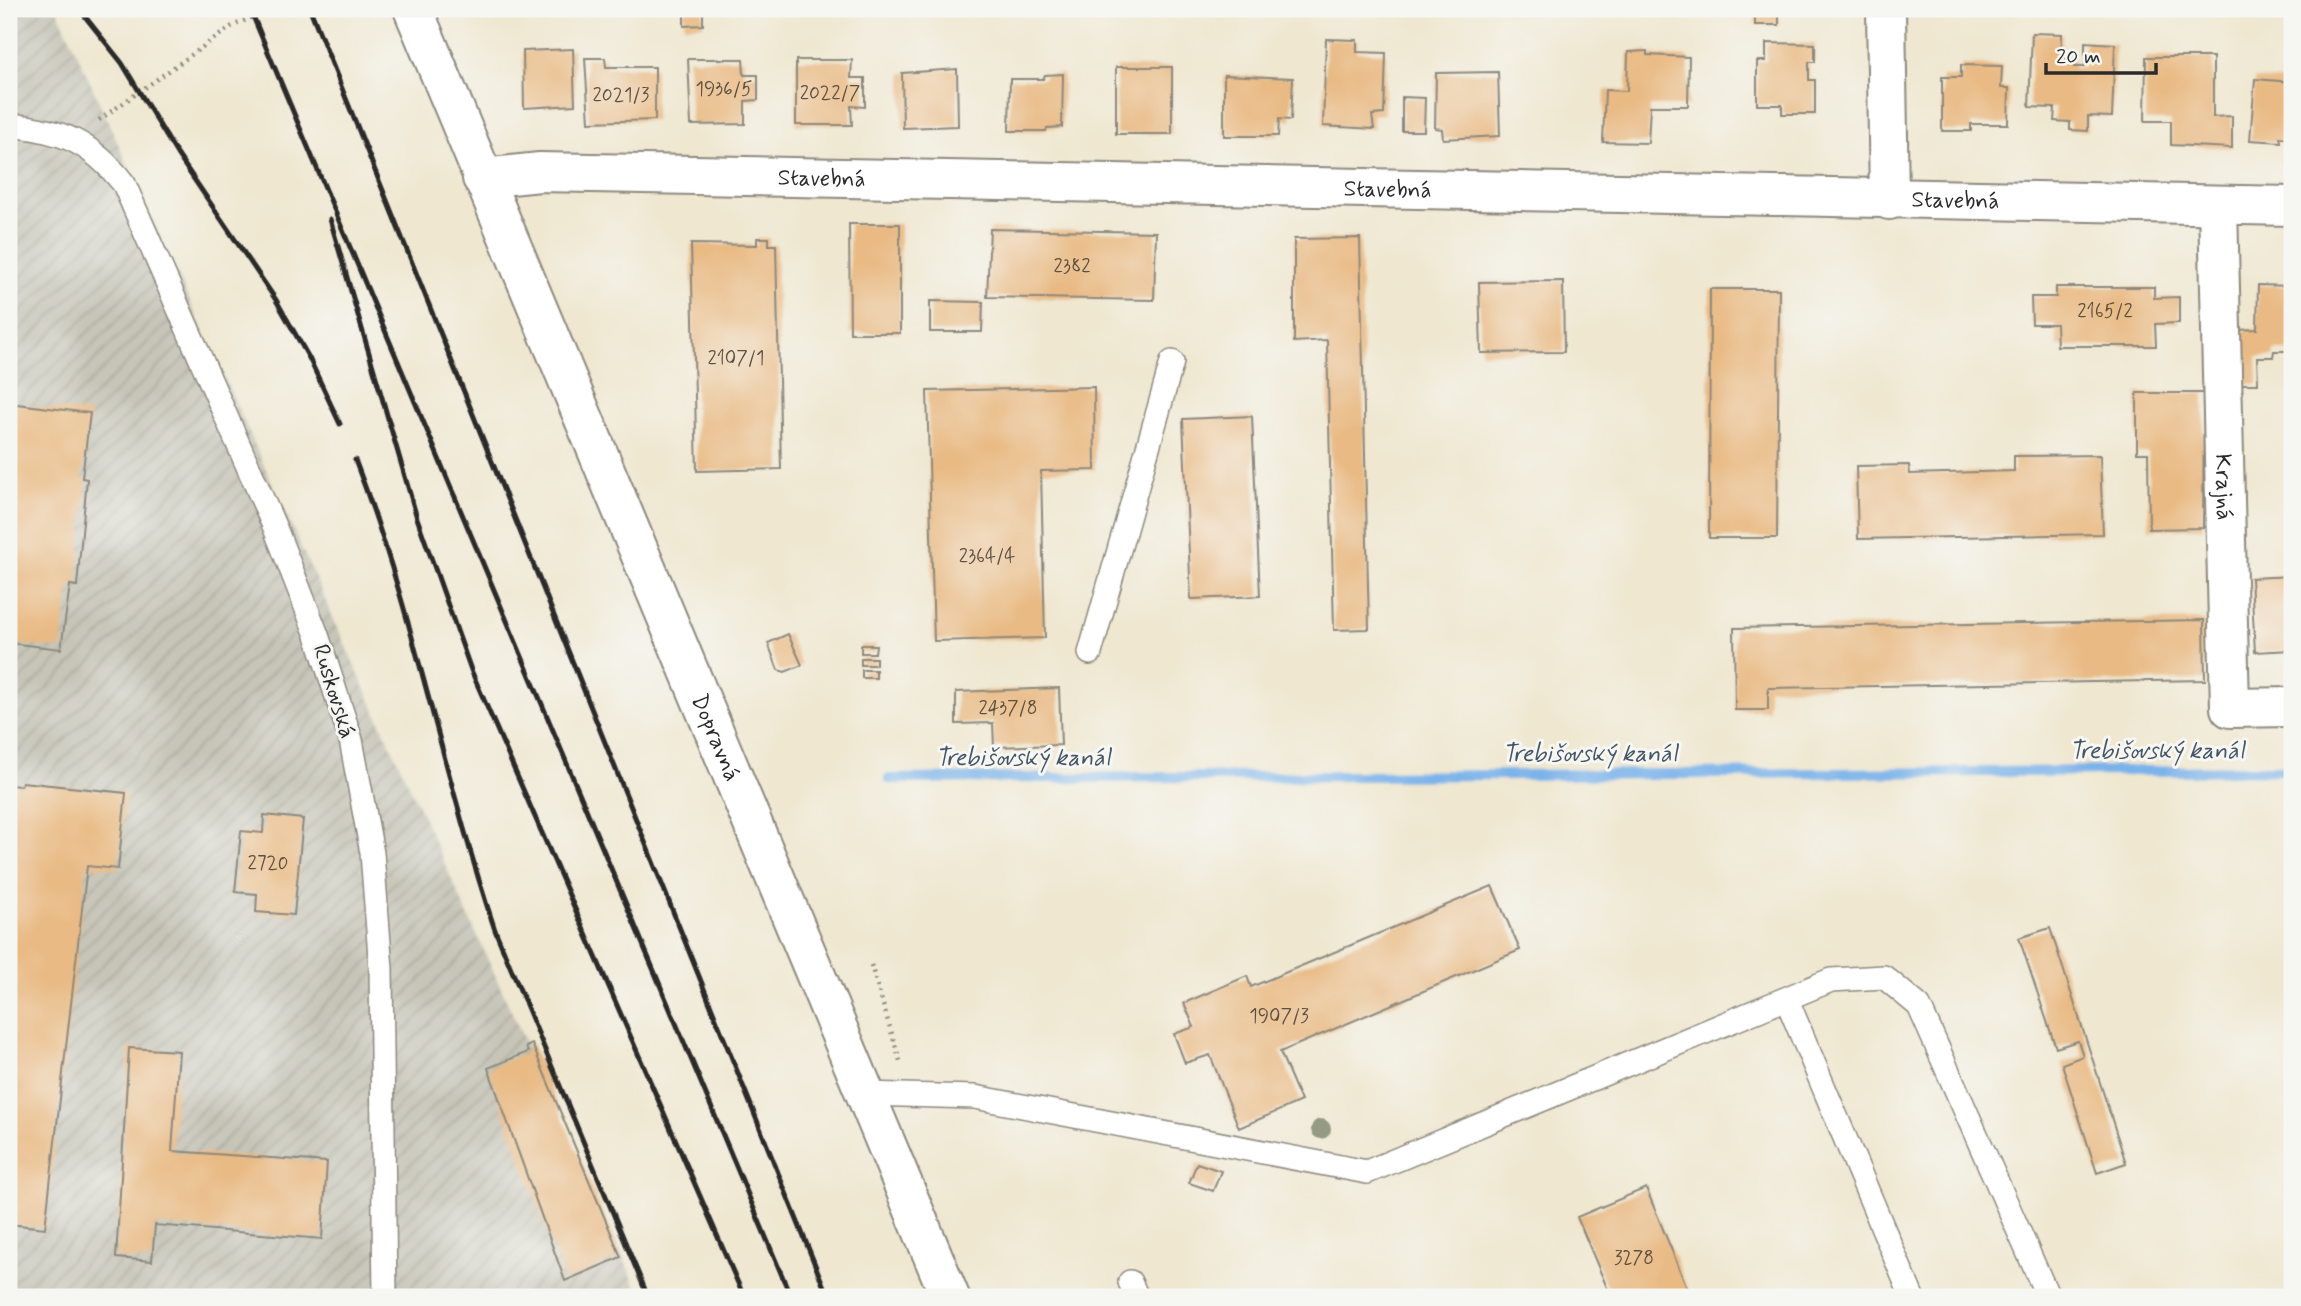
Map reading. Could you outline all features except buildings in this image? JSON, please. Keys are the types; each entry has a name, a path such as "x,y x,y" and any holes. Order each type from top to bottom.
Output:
{"street":[{"name":"Dopravná","path":"413,9 950,1297"},
{"path":"1886,9 1889,200"},
{"name":"Stavebná","path":"482,178 540,172 2292,206"},
{"name":"Krajná","path":"2218,205 2230,708 2292,707"}],"lane":[{"path":"9,125 58,134 80,142"},
{"name":"Ruskovská","path":"80,142 104,158 124,184 275,528 317,635 351,740 372,853 380,969 385,1297"},
{"path":"1090,653 1172,362"},
{"path":"865,1094 975,1097 1367,1171 1831,980 1884,977 1919,1006 2048,1297"},
{"path":"1787,1000 1912,1297"}],"path":[{"path":"80,142 104,113 231,27 269,9"},
{"path":"871,965 910,1095"}],"shaded area":[{"path":"9,9 57,9 641,1297 9,1297"}],"waterway":[{"name":"Trebišovský kanál","path":"889,779 2292,770"}],"railway":[{"path":"79,9 122,63 177,154 276,300 309,358 340,424"},
{"path":"250,9 791,1297"},
{"path":"310,9 828,1297"},
{"path":"330,219 417,518 471,670 744,1297"},
{"path":"355,460 412,635 459,813 495,930 648,1297"}]}
